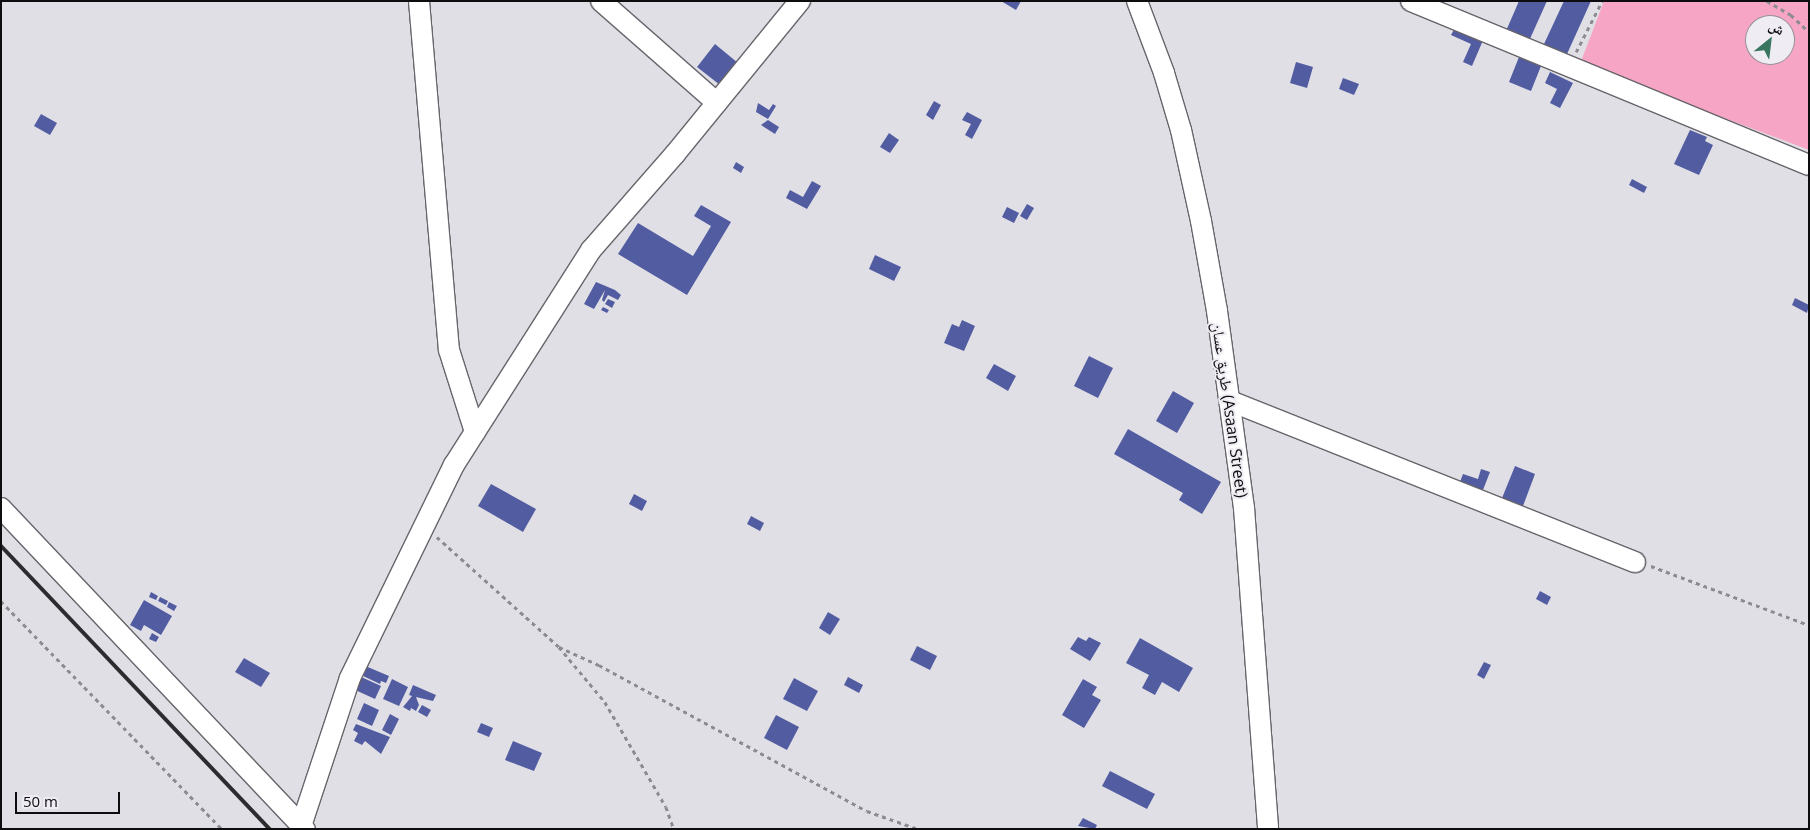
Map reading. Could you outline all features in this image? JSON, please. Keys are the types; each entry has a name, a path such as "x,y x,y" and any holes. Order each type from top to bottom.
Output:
{"street":[{"path":"419,1 449,350 475,432"},
{"path":"601,1 717,103"},
{"path":"1,508 302,827 350,678 454,464 591,250 717,103 800,1"},
{"name":"طريق عسان (Asaan Street)","path":"1137,1 1164,73 1192,178 1230,401 1244,508 1268,829"},
{"path":"1411,1 1809,165"},
{"path":"1230,401 1636,562"}],"path":[{"path":"1568,67 1602,1"},
{"path":"1767,1 1790,15 1809,32"},
{"path":"425,526 559,647 605,702 666,807 674,829"},
{"path":"1636,562 1809,626"},
{"path":"1,601 222,829"},
{"path":"559,647 599,665 867,811 918,829"}],"shaded area":[{"path":"1604,1 1809,1 1809,150 1580,64"}],"building":[{"path":"1001,1 1021,1 1016,10"},
{"path":"1519,1 1547,1 1529,41 1506,31"},
{"path":"1564,1 1591,1 1567,54 1544,44"},
{"path":"1456,26 1484,38 1472,66 1463,62 1471,44 1451,35"},
{"path":"715,44 738,63 720,85 697,67"},
{"path":"1521,52 1543,61 1531,91 1509,82"},
{"path":"1296,62 1313,67 1307,88 1290,83"},
{"path":"1550,72 1573,83 1560,108 1550,103 1557,89 1545,83"},
{"path":"1343,78 1359,84 1354,95 1339,89"},
{"path":"934,101 941,105 933,120 926,115"},
{"path":"758,103 769,110 773,104 776,106 768,119 756,112"},
{"path":"967,112 982,120 972,139 965,135 971,124 962,120"},
{"path":"41,114 57,123 50,135 34,126"},
{"path":"768,120 779,127 775,134 761,125"},
{"path":"1690,130 1707,137 1705,141 1713,145 1699,175 1674,164"},
{"path":"889,133 899,140 890,153 880,147"},
{"path":"736,162 744,167 741,173 733,168"},
{"path":"1632,179 1647,187 1644,193 1629,185"},
{"path":"812,181 821,186 807,209 786,198 790,190 803,197"},
{"path":"1027,204 1034,208 1027,220 1020,216"},
{"path":"701,205 731,222 687,295 618,254 638,223 693,256 711,226 694,216"},
{"path":"1007,207 1019,213 1014,223 1002,217"},
{"path":"875,255 901,267 894,281 869,269"},
{"path":"596,282 615,290 621,295 618,300 608,295 604,302 602,300 605,290 594,309 584,304"},
{"path":"1795,298 1809,305 1807,313 1792,305"},
{"path":"608,299 615,302 612,308 605,304"},
{"path":"603,307 609,310 607,313 601,310"},
{"path":"962,320 975,326 964,351 944,343 952,324 959,327"},
{"path":"1089,356 1113,368 1098,398 1074,386"},
{"path":"994,364 1016,376 1008,391 986,378"},
{"path":"1173,391 1194,403 1177,433 1156,421"},
{"path":"1128,429 1221,482 1202,514 1179,500 1183,493 1114,454"},
{"path":"1515,466 1535,474 1523,506 1502,498"},
{"path":"1481,469 1490,472 1483,490 1460,482 1463,474 1478,479"},
{"path":"491,484 536,509 523,532 478,506"},
{"path":"634,494 647,501 642,511 629,504"},
{"path":"751,516 764,523 760,531 747,524"},
{"path":"1540,591 1551,597 1547,605 1536,599"},
{"path":"151,592 158,596 156,600 149,597"},
{"path":"160,597 168,601 166,605 158,601"},
{"path":"144,600 172,616 161,635 144,625 141,631 130,625"},
{"path":"169,602 177,606 174,611 167,607"},
{"path":"828,612 840,619 830,635 819,628"},
{"path":"152,633 159,637 156,642 149,639"},
{"path":"1078,637 1086,641 1089,637 1101,643 1090,661 1070,649"},
{"path":"1140,638 1193,668 1179,692 1162,682 1155,695 1142,688 1149,675 1126,663"},
{"path":"917,646 937,656 930,670 910,660"},
{"path":"244,658 270,673 261,687 235,672"},
{"path":"1484,662 1491,665 1484,679 1477,675"},
{"path":"363,665 389,676 386,683 381,681 380,684 359,674"},
{"path":"359,676 381,686 375,699 353,689"},
{"path":"848,677 863,685 859,693 844,685"},
{"path":"794,678 818,691 807,711 783,699"},
{"path":"392,679 408,687 399,706 383,699"},
{"path":"1083,679 1097,687 1092,695 1101,700 1084,728 1062,715"},
{"path":"413,685 436,695 433,701 416,697 419,705 416,711 411,708 410,711 403,707 412,696 409,695"},
{"path":"364,703 379,710 372,726 357,719"},
{"path":"422,705 431,710 427,717 418,712"},
{"path":"390,714 399,719 391,735 382,730"},
{"path":"776,715 799,727 787,750 764,738"},
{"path":"481,723 493,728 489,737 477,732"},
{"path":"356,724 390,737 381,754 365,741 362,745 354,741 358,733 353,730"},
{"path":"513,741 542,753 534,771 505,760"},
{"path":"1110,771 1155,794 1147,809 1102,786"},
{"path":"1083,818 1097,825 1095,829 1078,826"}],"railway":[{"path":"1,546 270,829"}]}
